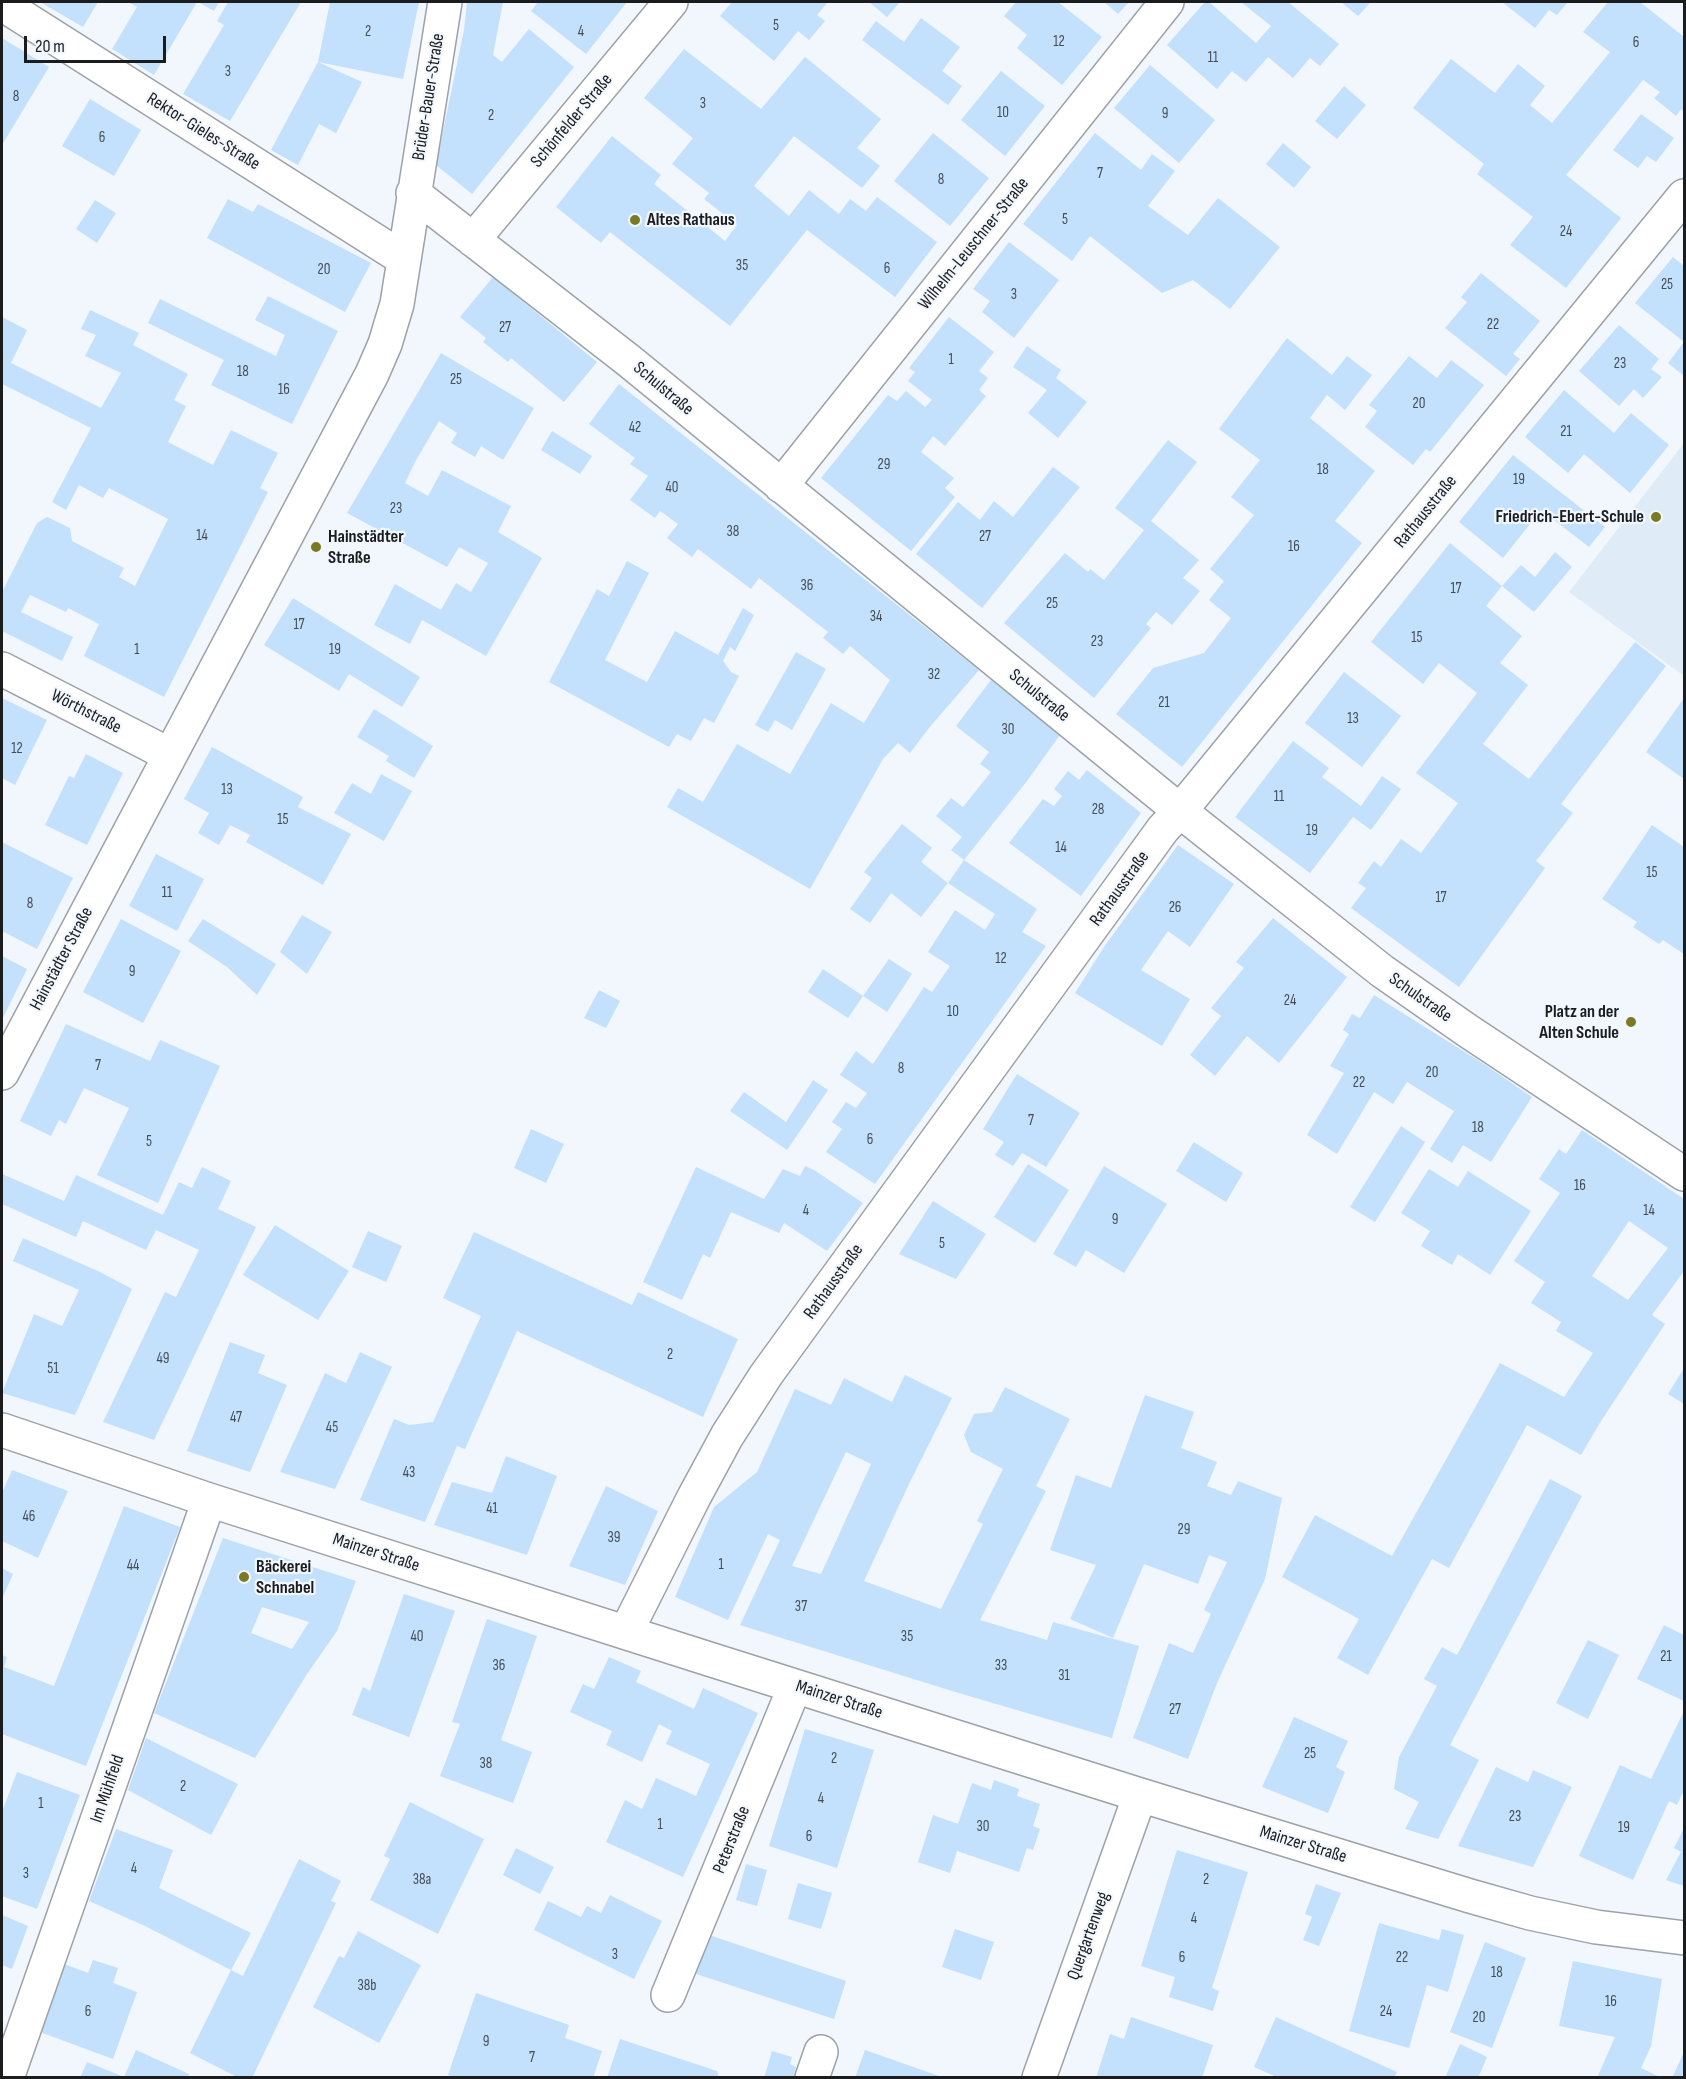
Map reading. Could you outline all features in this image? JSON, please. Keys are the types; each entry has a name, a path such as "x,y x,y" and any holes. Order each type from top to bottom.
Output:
{"street":[{"name":"Brüder-Bauer-Straße","path":"413,193 445,2"},
{"name":"Schönfelder Straße","path":"473,240 671,2"},
{"name":"Wilhelm-Leuschner-Straße","path":"781,486 1167,2"},
{"name":"Rektor-Gieles-Straße","path":"2,4 404,259"},
{"name":"Schulstraße","path":"413,193 628,360 1180,811 1399,984 1684,1174"},
{"name":"Hainstädter Straße","path":"2,1073 372,374 393,321 413,193"},
{"name":"Rathausstraße","path":"626,1632 716,1457 766,1375 1156,838 1684,196"},
{"name":"Wörthstraße","path":"2,669 170,755"},
{"name":"Mainzer Straße","path":"2,1430 209,1500 795,1686 1140,1795 1530,1913 1596,1927 1684,1938"},
{"name":"Im Mühlfeld","path":"7,2078 209,1500"},
{"name":"Peterstraße","path":"668,1995 795,1686"},
{"name":"Quergartenweg","path":"1039,2078 1140,1795"}],"shaded area":[{"name":"Friedrich-Ebert-Schule","path":"1684,443 1684,676 1569,592"}],"building":[{"path":"40,2 98,2 83,27"},
{"path":"131,2 197,2 154,75 112,49 137,7"},
{"path":"198,2 219,2 214,11"},
{"path":"228,2 301,2 230,121 183,94 224,25 217,21"},
{"path":"330,2 419,2 403,79 318,62"},
{"path":"467,2 503,2 493,55 502,62 529,29 574,67 472,194 436,165 464,30"},
{"path":"538,2 627,2 586,54 531,11"},
{"path":"732,2 828,2 817,15 825,21 809,40 798,31 774,61 720,16"},
{"path":"869,2 900,2 887,17"},
{"path":"1016,2 1058,2 1102,37 1062,85 1017,48 1027,35 1004,16"},
{"path":"1104,2 1129,2 1118,14"},
{"path":"1205,2 1209,2 1256,43 1271,26 1241,2 1288,2 1339,44 1320,66 1310,58 1293,78 1268,57 1246,82 1232,71 1217,89 1167,45"},
{"path":"1341,2 1371,2 1358,16"},
{"path":"1502,2 1568,2 1557,15 1549,10 1535,28"},
{"path":"1608,2 1640,2 1684,37 1684,112 1681,109 1676,116 1654,98 1660,92 1643,80 1566,175 1621,218 1566,288 1510,245 1533,217 1477,174 1484,164 1413,108 1451,59 1495,93 1518,64 1545,86 1530,105 1552,123 1610,52 1583,32"},
{"path":"921,18 960,47 942,71 962,86 948,105 862,40 876,21 904,42"},
{"path":"2,38 49,67 2,145"},
{"path":"684,49 761,109 805,57 881,119 857,148 880,166 862,188 794,136 754,186 789,216 809,190 839,214 850,199 866,211 877,197 937,242 895,297 807,230 730,326 610,232 601,243 556,207 612,136 661,175 654,184 725,241 737,225 704,199 709,193 672,164 693,138 644,98"},
{"path":"318,62 362,82 336,133 319,124 298,165 271,150"},
{"path":"1150,65 1215,120 1179,163 1114,108"},
{"path":"1001,71 1045,106 1005,156 961,120"},
{"path":"1344,86 1366,105 1337,139 1315,121"},
{"path":"90,99 141,130 114,176 62,146"},
{"path":"1641,114 1674,138 1656,162 1647,156 1638,168 1613,150"},
{"path":"933,133 989,178 950,226 894,181"},
{"path":"1095,133 1141,170 1152,154 1175,171 1148,206 1188,235 1218,198 1280,247 1230,309 1193,280 1162,293 1090,236 1072,261 1023,224"},
{"path":"1283,143 1311,167 1294,188 1266,164"},
{"path":"228,199 253,212 258,204 371,263 345,312 207,238"},
{"path":"95,200 116,213 97,243 76,229"},
{"path":"1009,242 1059,280 1014,338 982,312 990,301 973,289"},
{"path":"1673,257 1684,266 1684,342 1635,303"},
{"path":"1481,273 1540,321 1513,354 1520,359 1506,376 1445,328 1467,302 1461,297"},
{"path":"493,277 597,362 564,402 511,358 508,362 483,342 486,338 460,317"},
{"path":"268,296 338,331 292,424 211,385 224,360 148,323 160,299 276,356 285,335 255,320"},
{"path":"90,310 139,333 133,345 188,374 174,400 186,406 168,442 213,465 231,430 278,453 260,488 268,492 164,697 84,656 99,624 68,608 66,612 30,595 21,612 73,637 62,661 2,631 2,592 37,523 47,517 70,528 72,541 124,568 119,577 135,586 168,519 109,488 103,498 79,485 66,510 52,502 91,428 2,384 2,317 27,330 11,363 101,408 121,373 85,356 96,335 81,329"},
{"path":"949,317 994,352 979,371 988,378 979,390 986,396 945,446 933,436 921,452 954,478 945,488 955,497 911,551 821,478 888,395 897,401 906,391 925,407 932,400 908,381 915,372 909,368"},
{"path":"1619,325 1659,359 1651,369 1662,377 1643,398 1634,389 1619,406 1579,371"},
{"path":"1287,338 1332,375 1347,356 1372,375 1345,410 1327,395 1310,418 1375,471 1335,521 1362,543 1182,767 1116,714 1153,668 1204,653 1231,618 1209,600 1224,581 1210,569 1254,515 1231,497 1260,460 1219,429"},
{"path":"1684,342 1684,376 1668,363"},
{"path":"1027,346 1061,370 1056,378 1087,402 1058,438 1028,413 1047,390 1013,367"},
{"path":"441,353 534,408 503,460 481,446 475,457 451,443 457,433 439,421 405,483 428,496 442,470 511,506 498,532 542,558 486,656 422,620 410,644 374,625 395,584 441,610 456,583 471,592 488,563 459,547 447,567 347,513"},
{"path":"1409,356 1437,378 1451,360 1484,385 1430,452 1426,449 1413,465 1365,427 1377,411 1369,405"},
{"path":"619,384 979,670 910,753 898,743 883,759 810,889 667,807 678,788 703,802 737,744 790,774 831,703 864,723 890,680 850,646 843,654 823,638 828,632 759,578 751,589 698,549 692,557 667,538 678,524 660,511 655,518 630,500 648,476 630,464 635,458 589,424"},
{"path":"1564,390 1614,433 1631,413 1669,445 1630,493 1584,454 1568,473 1525,437"},
{"path":"552,431 592,456 580,474 541,450"},
{"path":"1168,440 1197,462 1151,521 1199,560 1183,578 1200,591 1172,625 1156,612 1146,624 1151,628 1094,698 1004,623 1065,553 1088,572 1090,569 1104,580 1144,530 1115,508"},
{"path":"1513,455 1605,527 1589,547 1541,510 1503,558 1459,522"},
{"path":"1053,467 1080,487 982,608 916,554 958,502 980,520 994,501 1013,517"},
{"path":"1450,543 1502,586 1486,606 1522,636 1500,663 1528,685 1483,744 1529,779 1635,642 1666,666 1561,804 1573,813 1536,861 1545,868 1459,987 1351,908 1366,888 1358,883 1374,861 1381,867 1401,839 1421,853 1458,803 1416,773 1477,693 1439,663 1423,684 1371,642"},
{"path":"1555,552 1572,567 1534,612 1502,586 1521,565 1535,577"},
{"path":"627,561 649,573 605,660 647,682 675,631 718,655 743,608 754,615 735,651 730,647 723,661 731,672 739,676 714,723 704,718 691,741 677,734 669,747 549,682 597,589 609,596"},
{"path":"293,598 420,677 402,707 349,674 339,691 264,645"},
{"path":"796,652 826,669 792,730 775,720 768,732 755,725"},
{"path":"1344,672 1401,716 1362,767 1305,723"},
{"path":"991,680 1060,735 1027,781 964,860 951,850 962,837 936,816 951,798 963,807 991,772 980,764 989,752 956,726"},
{"path":"2,698 47,720 15,785 2,778"},
{"path":"1684,698 1684,779 1646,752"},
{"path":"374,709 433,746 414,778 386,761 389,756 357,737"},
{"path":"1293,741 1329,768 1322,777 1361,806 1382,776 1401,789 1371,830 1353,817 1310,873 1235,817"},
{"path":"212,747 303,797 298,807 351,834 323,885 246,842 250,835 230,825 219,845 198,833 209,813 184,799"},
{"path":"86,754 123,773 87,845 45,825 69,776 74,778"},
{"path":"1087,770 1141,813 1081,896 1009,843 1043,799 1054,806 1062,796 1054,789 1068,771 1079,780"},
{"path":"381,774 412,791 384,841 334,813 352,783 371,794"},
{"path":"902,824 932,848 921,862 948,883 921,917 891,893 870,923 850,909 872,878 864,872"},
{"path":"1652,825 1684,847 1684,954 1663,940 1659,944 1633,927 1637,922 1602,899"},
{"path":"2,842 73,878 37,949 2,931"},
{"path":"1178,845 1234,884 1190,947 1168,931 1141,970 1190,999 1162,1046 1075,993 1104,947"},
{"path":"156,854 204,879 177,931 129,906"},
{"path":"964,860 1037,909 1022,932 1046,946 875,1184 826,1152 842,1129 832,1122 846,1102 856,1108 867,1093 840,1075 856,1051 873,1064 924,987 932,992 950,966 928,952 955,910 985,930 995,914 948,883"},
{"path":"302,915 332,932 307,974 280,952"},
{"path":"1273,918 1347,977 1279,1063 1247,1036 1215,1076 1190,1055 1221,1016 1211,1008 1244,968 1236,962"},
{"path":"121,919 181,951 143,1023 83,992"},
{"path":"203,919 276,964 257,995 227,967 188,941"},
{"path":"2,956 27,969 2,1020"},
{"path":"889,959 912,974 887,1012 863,996"},
{"path":"823,969 863,996 848,1018 808,992"},
{"path":"599,990 620,1001 606,1028 584,1018"},
{"path":"1374,995 1532,1097 1491,1162 1463,1145 1452,1163 1430,1149 1454,1111 1407,1082 1393,1104 1374,1092 1337,1154 1307,1135 1344,1073 1330,1066 1349,1034 1343,1030 1352,1014 1360,1018"},
{"path":"66,1024 150,1061 160,1040 220,1066 158,1203 97,1175 129,1108 84,1088 66,1124 59,1120 51,1136 20,1121"},
{"path":"1017,1074 1080,1113 1046,1167 1022,1153 1013,1166 995,1155 1004,1142 983,1129"},
{"path":"813,1080 828,1090 787,1150 730,1111 744,1092 786,1122"},
{"path":"1401,1126 1425,1142 1375,1222 1350,1207"},
{"path":"531,1129 564,1144 546,1183 514,1168"},
{"path":"1582,1130 1684,1199 1684,1271 1652,1315 1665,1324 1581,1455 1527,1425 1449,1568 1432,1559 1368,1675 1337,1658 1359,1619 1282,1577 1315,1515 1392,1556 1500,1363 1564,1397 1593,1353 1556,1331 1561,1322 1531,1303 1545,1282 1514,1261 1560,1193 1539,1179 1559,1149 1566,1154","holes":["1629,1221 1668,1248 1628,1300 1592,1276"]},
{"path":"1194,1142 1243,1173 1226,1202 1176,1171"},
{"path":"1028,1164 1069,1190 1035,1243 994,1217"},
{"path":"805,1166 863,1203 827,1251 784,1223 779,1233 731,1212 710,1258 703,1254 682,1300 643,1282 696,1167 764,1199 783,1169 800,1176"},
{"path":"1104,1166 1167,1204 1124,1273 1086,1250 1076,1267 1053,1254"},
{"path":"202,1167 231,1181 218,1209 256,1227 154,1440 103,1422 165,1292 176,1297 199,1250 156,1230 146,1250 83,1221 76,1237 2,1204 2,1174 64,1201 76,1175 163,1215 179,1182 192,1188"},
{"path":"1429,1169 1458,1187 1468,1171 1531,1211 1490,1275 1458,1254 1452,1265 1421,1246 1430,1231 1401,1213"},
{"path":"933,1201 986,1234 956,1279 899,1254"},
{"path":"275,1225 349,1271 318,1320 243,1275"},
{"path":"368,1231 402,1246 386,1282 352,1267"},
{"path":"474,1232 632,1305 638,1292 738,1339 703,1417 517,1331 465,1449 457,1446 425,1522 360,1500 394,1419 409,1425 433,1422 481,1316 443,1298"},
{"path":"23,1238 100,1272 132,1289 75,1415 2,1393 34,1314 62,1326 79,1290 13,1261"},
{"path":"230,1342 265,1355 258,1373 287,1385 250,1472 187,1451"},
{"path":"360,1352 392,1367 335,1489 280,1472 325,1373 346,1383"},
{"path":"1684,1368 1684,1404 1668,1394"},
{"path":"905,1375 952,1398 864,1581 941,1609 983,1524 977,1521 1003,1469 971,1452 964,1435 974,1414 992,1412 1005,1387 1070,1419 1036,1486 1046,1491 980,1620 1047,1640 1053,1622 1139,1646 1112,1738 740,1625 780,1540 768,1534 728,1620 675,1597 714,1507 757,1472 795,1389 831,1405 844,1378 892,1402","holes":["846,1452 871,1464 821,1574 792,1566"]},
{"path":"1145,1395 1194,1412 1181,1448 1217,1462 1207,1486 1231,1495 1238,1481 1282,1498 1265,1579 1217,1683 1188,1759 1133,1738 1169,1643 1193,1653 1211,1614 1204,1610 1227,1562 1209,1555 1198,1584 1144,1564 1113,1638 1070,1619 1096,1565 1050,1550 1076,1475 1111,1488"},
{"path":"506,1456 557,1476 527,1555 434,1525 452,1482 492,1493"},
{"path":"12,1470 68,1491 38,1558 2,1541 2,1493"},
{"path":"1550,1479 1582,1496 1450,1745 1479,1760 1438,1839 1405,1829 1419,1802 1394,1789 1399,1757 1437,1686 1424,1679 1442,1647 1457,1655"},
{"path":"606,1486 658,1511 625,1585 569,1566"},
{"path":"124,1506 180,1527 86,1766 2,1734 2,1655 7,1657 4,1667 54,1686"},
{"path":"223,1538 356,1581 337,1631 307,1674 255,1758 154,1713","holes":["262,1607 309,1622 292,1649 251,1633"]},
{"path":"2,1568 13,1574 2,1599"},
{"path":"404,1594 455,1611 409,1737 352,1715 363,1687 370,1691"},
{"path":"487,1619 537,1636 501,1740 532,1752 513,1803 440,1776 460,1724 452,1722"},
{"path":"1664,1625 1684,1635 1684,1701 1637,1679"},
{"path":"1588,1640 1619,1655 1588,1719 1556,1703"},
{"path":"609,1657 641,1671 636,1682 694,1709 703,1688 758,1713 683,1877 606,1842 625,1800 642,1809 656,1778 696,1796 710,1764 666,1744 672,1731 659,1724 642,1762 606,1745 612,1731 570,1712 583,1684 594,1689"},
{"path":"1684,1711 1684,1790 1677,1805 1669,1801 1633,1880 1579,1856 1620,1765 1651,1779"},
{"path":"1294,1717 1348,1741 1336,1767 1345,1772 1328,1813 1262,1787"},
{"path":"805,1729 874,1750 837,1868 769,1846"},
{"path":"146,1738 238,1784 211,1835 128,1790"},
{"path":"1496,1767 1528,1782 1533,1770 1572,1787 1533,1867 1458,1846"},
{"path":"17,1772 80,1795 37,1909 2,1896 2,1812"},
{"path":"994,1780 1019,1789 1017,1796 1040,1804 1033,1826 1040,1829 1033,1850 1027,1848 1019,1872 957,1851 950,1873 918,1862 933,1815 958,1824 972,1783 991,1790"},
{"path":"410,1802 484,1839 438,1934 370,1900 390,1859 384,1856"},
{"path":"1684,1828 1684,1886 1666,1880 1681,1852 1674,1848"},
{"path":"116,1829 173,1850 159,1888 251,1933 231,1970 145,1926 89,1901"},
{"path":"516,1848 554,1867 540,1894 503,1875"},
{"path":"1177,1850 1248,1872 1212,1988 1219,1991 1213,2011 1169,1997 1175,1977 1141,1966"},
{"path":"299,1859 341,1881 331,1901 336,1903 252,2078 239,2078 190,2053 231,1970 243,1976"},
{"path":"746,1864 767,1870 757,1906 736,1900"},
{"path":"798,1883 832,1893 821,1929 788,1919"},
{"path":"1316,1884 1341,1893 1319,1946 1303,1940 1312,1917 1305,1914"},
{"path":"610,1895 662,1921 634,1979 534,1930 548,1901 581,1917 587,1906 601,1913"},
{"path":"2,1915 28,1926 12,1969 2,1965"},
{"path":"1379,1923 1439,1940 1442,1929 1464,1935 1448,1992 1427,1985 1409,2048 1349,2031"},
{"path":"955,1929 994,1942 981,1980 942,1967"},
{"path":"358,1931 421,1965 379,2043 313,2007 339,1956 344,1958"},
{"path":"709,1935 846,1981 834,2019 696,1974"},
{"path":"1485,1942 1526,1958 1492,2048 1450,2032"},
{"path":"93,1960 118,1968 113,1983 137,1992 113,2059 40,2032 64,1964 88,1973"},
{"path":"1573,1961 1662,1979 1651,2046 1641,2068 1662,2078 1597,2078 1615,2037 1559,2026"},
{"path":"476,1993 569,2025 565,2038 602,2051 593,2078 457,2078 448,2075"},
{"path":"1131,2017 1213,2045 1202,2078 1096,2078 1110,2034 1124,2039"},
{"path":"1276,2017 1397,2072 1394,2078 1279,2078 1254,2067"},
{"path":"620,2039 717,2071 719,2078 607,2078"},
{"path":"1460,2044 1487,2057 1478,2078 1445,2078"},
{"path":"136,2050 189,2074 188,2078 80,2078 87,2062 124,2077"},
{"path":"865,2050 942,2077 942,2078 855,2078"},
{"path":"772,2051 792,2057 790,2064 796,2067 793,2078 764,2078"},
{"path":"1683,2054 1684,2078 1672,2078"}],"place":[{"name":"Altes Rathaus","path":"635,220"},
{"name":"Friedrich-Ebert-Schule","path":"1656,517"},
{"name":"Hainstädter Straße","path":"316,547"},
{"name":"Platz an der Alten Schule","path":"1631,1022"},
{"name":"Bäckerei Schnabel","path":"244,1577"}]}
